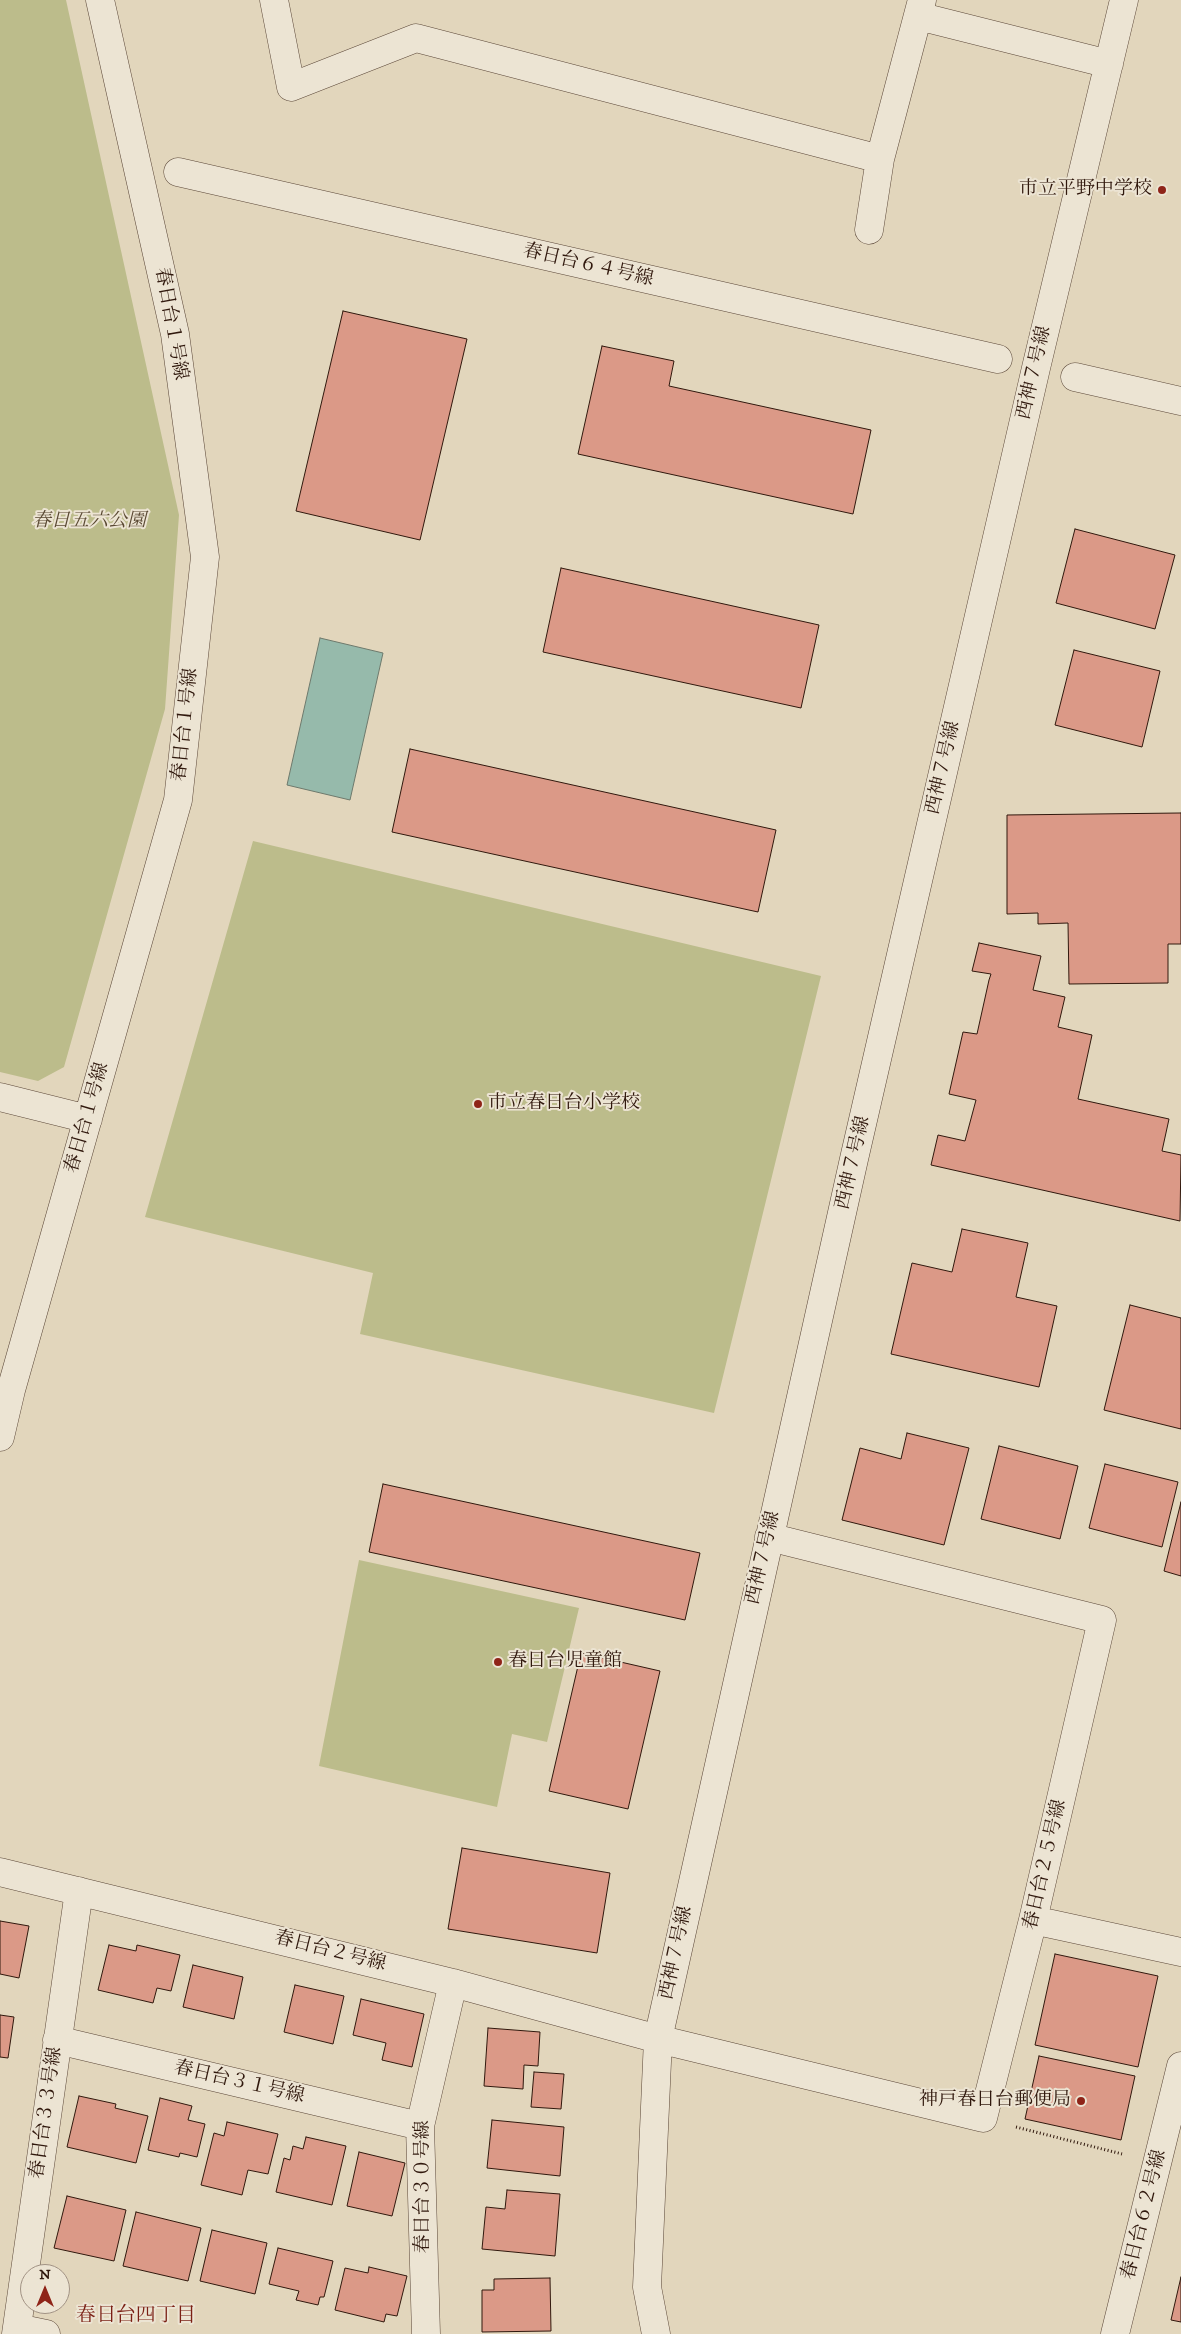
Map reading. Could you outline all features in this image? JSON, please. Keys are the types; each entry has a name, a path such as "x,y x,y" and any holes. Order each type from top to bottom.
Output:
{"street":[{"name":"春日台１号線","path":"0,1437 11,1390 178,800 205,557 175,334 100,0"},
{"path":"274,0 291,87 416,38 880,159"},
{"name":"西神７号線","path":"656,2334 647,2287 658,2039 769,1537 1036,368 1124,0"},
{"path":"869,230 880,159 920,8 1109,64"},
{"name":"春日台６４号線","path":"178,172 998,359"},
{"path":"1076,377 1181,401"},
{"path":"0,1097 88,1119"},
{"name":"春日台２５号線","path":"769,1537 1102,1620 1033,1920 983,2118"},
{"name":"春日台２号線","path":"0,1872 453,1982 658,2039"},
{"name":"春日台３３号線","path":"17,2331 79,1891"},
{"path":"1033,1920 1181,1952"},
{"name":"春日台３０号線","path":"426,2334 420,2126 453,1982"},
{"path":"658,2039 983,2118"},
{"name":"春日台３１号線","path":"57,2040 420,2126"},
{"name":"春日台６２号線","path":"1115,2334 1159,2163 1181,2066"},
{"path":"17,2331 46,2334"}],"path":[{"path":"983,2118 1159,2163"}],"green space":[{"name":"春日五六公園","path":"0,0 66,0 179,515 165,709 64,1067 38,1081 0,1072"},
{"path":"253,841 821,976 714,1413 360,1334 373,1273 145,1217"},
{"path":"359,1560 579,1608 547,1742 512,1734 497,1807 319,1766"}],"shaded area":[{"path":"320,638 383,653 350,800 287,785"}],"building":[{"path":"343,311 467,339 420,540 296,511"},
{"path":"602,346 674,361 669,386 871,430 853,514 578,454"},
{"path":"1075,529 1175,555 1155,629 1056,603"},
{"path":"561,568 819,625 801,708 543,652"},
{"path":"1074,650 1160,671 1142,747 1055,725"},
{"path":"410,749 776,830 758,912 392,832"},
{"path":"1181,813 1181,944 1168,944 1168,983 1069,984 1068,923 1038,924 1038,913 1007,914 1007,815"},
{"path":"979,943 1041,956 1033,990 1065,997 1058,1027 1092,1035 1078,1099 1169,1119 1162,1151 1181,1155 1180,1221 931,1165 938,1135 965,1141 976,1100 949,1094 963,1032 977,1034 991,974 972,971"},
{"path":"962,1229 1028,1243 1016,1297 1057,1306 1039,1387 891,1354 912,1263 952,1272"},
{"path":"1130,1305 1181,1318 1181,1429 1104,1410"},
{"path":"907,1433 969,1448 944,1545 842,1520 860,1448 901,1459"},
{"path":"999,1446 1078,1466 1060,1539 981,1519"},
{"path":"1105,1464 1178,1482 1162,1547 1089,1528"},
{"path":"383,1484 700,1553 685,1620 369,1552"},
{"path":"1181,1502 1181,1576 1164,1571"},
{"path":"581,1653 660,1671 628,1809 549,1791"},
{"path":"462,1848 610,1873 597,1953 448,1929"},
{"path":"0,1921 29,1926 19,1978 0,1974"},
{"path":"109,1945 136,1951 137,1945 180,1955 171,1991 157,1988 153,2003 98,1990"},
{"path":"1055,1954 1158,1976 1138,2067 1035,2045"},
{"path":"193,1965 243,1977 234,2019 183,2007"},
{"path":"295,1985 344,1996 333,2044 284,2032"},
{"path":"361,1999 424,2014 412,2067 382,2060 386,2043 353,2035"},
{"path":"0,2015 14,2017 8,2058 0,2057"},
{"path":"488,2028 540,2032 538,2066 524,2065 523,2089 484,2086"},
{"path":"1039,2056 1135,2076 1121,2140 1025,2119"},
{"path":"534,2072 564,2074 561,2109 531,2107"},
{"path":"79,2096 116,2104 115,2108 148,2116 136,2163 67,2147"},
{"path":"160,2098 192,2106 188,2120 205,2124 197,2157 180,2153 179,2157 148,2150"},
{"path":"492,2120 564,2127 560,2176 487,2168"},
{"path":"227,2122 278,2134 268,2174 248,2170 242,2195 201,2185 214,2133 224,2136"},
{"path":"306,2137 346,2146 332,2205 276,2192 284,2158 290,2160 293,2146 303,2149"},
{"path":"359,2152 405,2163 392,2216 347,2206"},
{"path":"507,2190 560,2194 555,2256 482,2249 486,2207 505,2209"},
{"path":"67,2196 126,2210 114,2261 54,2248"},
{"path":"136,2212 201,2228 188,2281 123,2266"},
{"path":"212,2230 267,2243 255,2294 200,2281"},
{"path":"278,2248 333,2261 324,2297 320,2297 318,2305 296,2300 299,2291 269,2284"},
{"path":"369,2267 407,2276 397,2316 386,2314 384,2322 335,2310 345,2268 368,2273"},
{"path":"1181,2277 1181,2322 1171,2320"},
{"path":"550,2278 551,2331 482,2332 482,2290 494,2290 494,2279"}],"place":[{"name":"市立平野中学校","path":"1162,190"},
{"name":"市立春日台小学校","path":"478,1104"},
{"name":"春日台児童館","path":"498,1662"},
{"name":"神戸春日台郵便局","path":"1081,2101"}],"district":[{"name":"春日台四丁目","path":"136,2317"}]}
